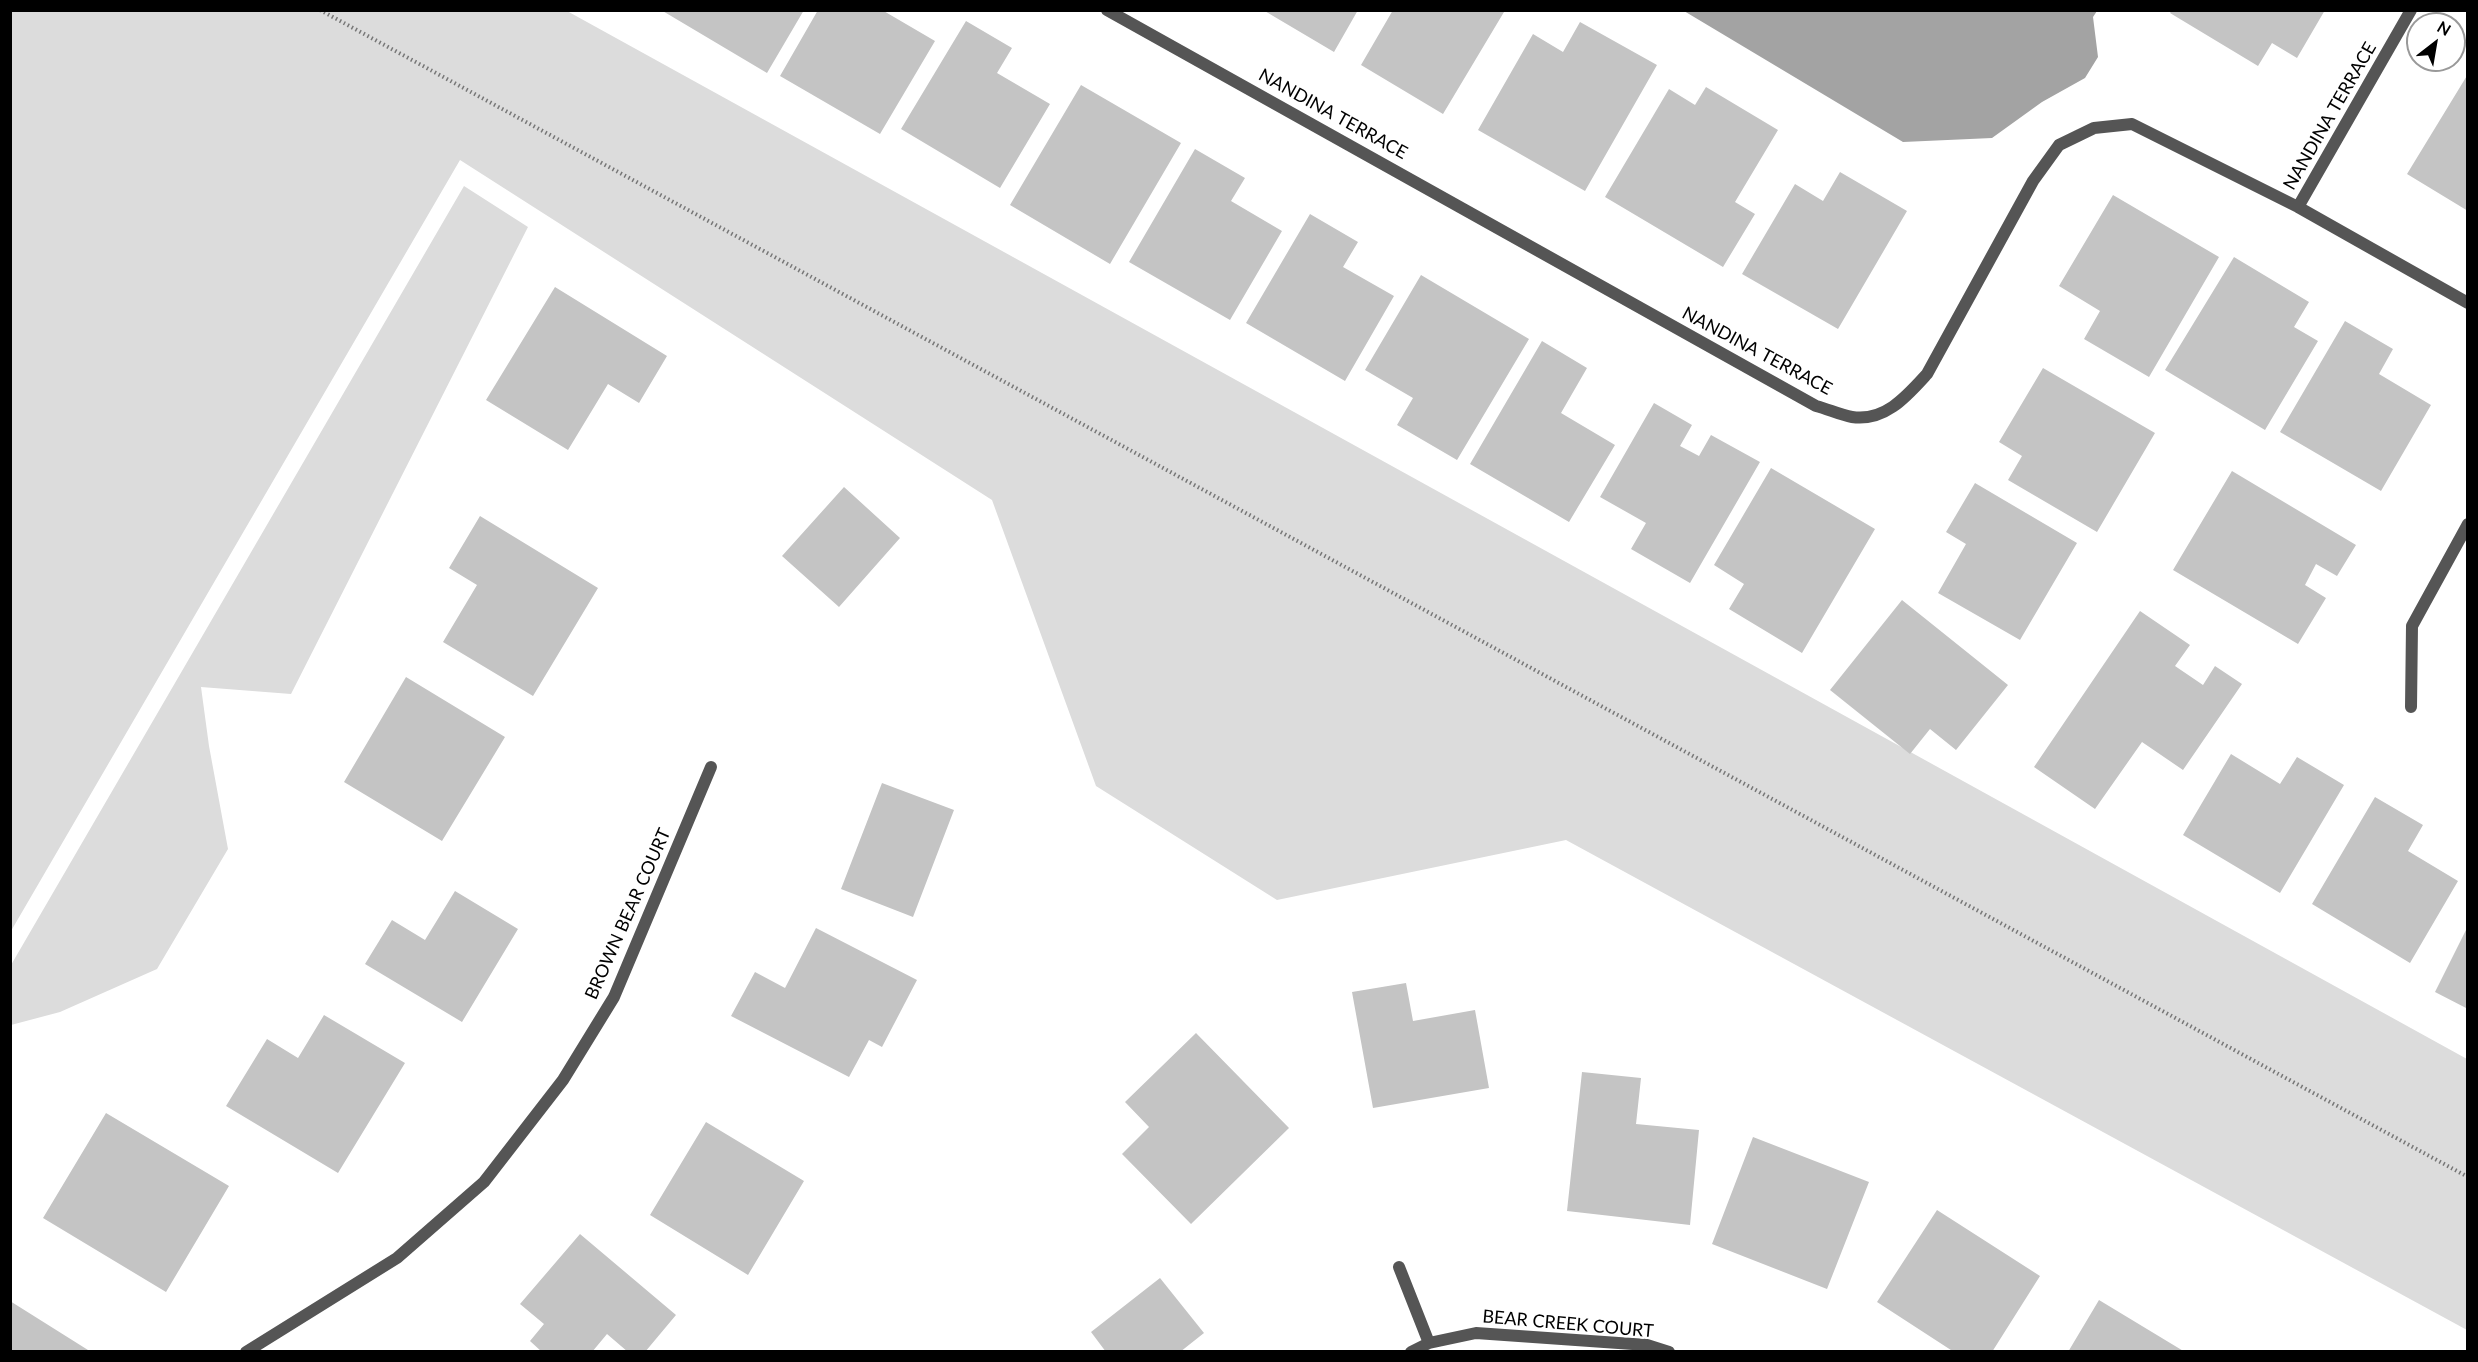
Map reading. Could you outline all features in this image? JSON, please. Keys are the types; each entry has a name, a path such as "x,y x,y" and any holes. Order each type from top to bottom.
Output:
{"street":[{"name":"NANDINA TERRACE","path":"1107,10 1816,406 1854,417 1883,413 1903,400 1928,374 2033,181 2059,145 2094,128 2132,123 2298,207 2468,303"},
{"name":"NANDINA TERRACE","path":"2298,207 2411,10"},
{"path":"2411,706 2412,626 2468,524"},
{"name":"BROWN BEAR COURT","path":"246,1352 396,1258 484,1182 563,1080 614,997 711,767"},
{"path":"1400,1267 1429,1343"},
{"name":"BEAR CREEK COURT","path":"1411,1352 1429,1343 1476,1333 1647,1345 1669,1352"}],"path":[{"path":"320,10 2468,1177"}],"shaded area":[{"path":"11,11 567,11 2467,1059 2467,1330 1566,840 1277,900 1096,786 992,500 460,160 11,931"},
{"path":"1684,11 2097,11 2093,17 2098,57 2085,78 2042,102 1992,138 1903,142"},
{"path":"464,186 528,227 291,694 201,687 209,746 228,849 157,969 60,1012 11,1025 11,965"}],"building":[{"path":"661,10 804,10 767,73"},
{"path":"818,10 882,10 935,41 880,134 780,76"},
{"path":"1263,10 1358,10 1334,52"},
{"path":"1393,10 1504,12 1443,114 1361,65"},
{"path":"2172,10 2325,10 2297,58 2272,43 2258,66 2170,13"},
{"path":"966,21 1012,48 997,73 1050,104 1000,188 901,129"},
{"path":"1580,22 1657,65 1585,191 1478,130 1533,34 1563,52"},
{"path":"2468,74 2468,211 2407,174"},
{"path":"1081,85 1181,143 1110,264 1010,205"},
{"path":"1706,87 1778,130 1735,202 1755,214 1723,267 1605,197 1669,89 1695,105"},
{"path":"1195,149 1245,178 1231,201 1282,231 1230,320 1129,262"},
{"path":"1840,172 1907,211 1838,329 1742,274 1795,184 1823,201"},
{"path":"2113,195 2219,257 2149,377 2084,339 2100,311 2059,286"},
{"path":"1310,214 1358,242 1343,267 1394,296 1345,381 1246,323"},
{"path":"2234,257 2309,302 2294,327 2318,341 2265,430 2165,370"},
{"path":"1421,275 1529,339 1457,460 1397,425 1413,398 1365,370"},
{"path":"555,287 667,356 639,403 608,384 568,450 486,400"},
{"path":"2345,321 2393,349 2379,374 2431,405 2381,491 2280,432"},
{"path":"1542,341 1587,368 1561,413 1615,445 1569,522 1470,464"},
{"path":"2043,368 2155,433 2097,532 2008,480 2022,456 1999,442"},
{"path":"1654,403 1692,425 1680,446 1699,456 1711,435 1760,462 1690,583 1631,549 1646,523 1600,497"},
{"path":"1771,468 1875,529 1802,653 1729,609 1744,584 1714,565"},
{"path":"2232,471 2356,545 2337,576 2316,564 2305,585 2326,598 2298,644 2173,570"},
{"path":"1975,483 2077,543 2020,640 1938,593 1966,544 1946,532"},
{"path":"844,487 900,538 839,607 782,556"},
{"path":"480,516 598,588 533,696 443,642 477,585 449,568"},
{"path":"1902,600 2008,685 1956,750 1930,729 1910,754 1830,690"},
{"path":"2140,611 2190,645 2175,666 2203,685 2215,666 2242,684 2183,770 2142,742 2095,809 2034,767"},
{"path":"406,677 505,737 442,841 344,782"},
{"path":"2231,754 2280,784 2297,757 2344,785 2280,893 2183,835"},
{"path":"882,783 954,810 913,917 841,889"},
{"path":"2375,797 2423,825 2408,851 2458,881 2410,963 2312,904"},
{"path":"455,891 518,929 462,1022 365,964 392,920 425,940"},
{"path":"2468,926 2468,1009 2435,992"},
{"path":"816,928 917,980 882,1047 869,1040 849,1077 731,1016 755,972 785,988"},
{"path":"1406,983 1413,1021 1475,1010 1489,1088 1373,1108 1352,992"},
{"path":"324,1015 405,1063 338,1173 226,1106 267,1039 298,1058"},
{"path":"1196,1033 1289,1128 1191,1224 1122,1154 1149,1127 1125,1102"},
{"path":"1582,1072 1641,1078 1636,1124 1699,1130 1690,1225 1567,1211"},
{"path":"106,1113 229,1186 166,1292 43,1218"},
{"path":"706,1122 804,1181 748,1275 650,1215"},
{"path":"1753,1137 1869,1182 1827,1289 1712,1244"},
{"path":"1937,1210 2040,1276 1992,1352 1954,1352 1877,1302"},
{"path":"580,1234 676,1315 645,1352 628,1352 607,1334 592,1352 542,1352 530,1341 544,1324 520,1304"},
{"path":"1160,1278 1204,1333 1180,1352 1106,1352 1091,1332"},
{"path":"2099,1300 2185,1352 2068,1352"},
{"path":"10,1301 88,1350 87,1352 10,1352"}]}
